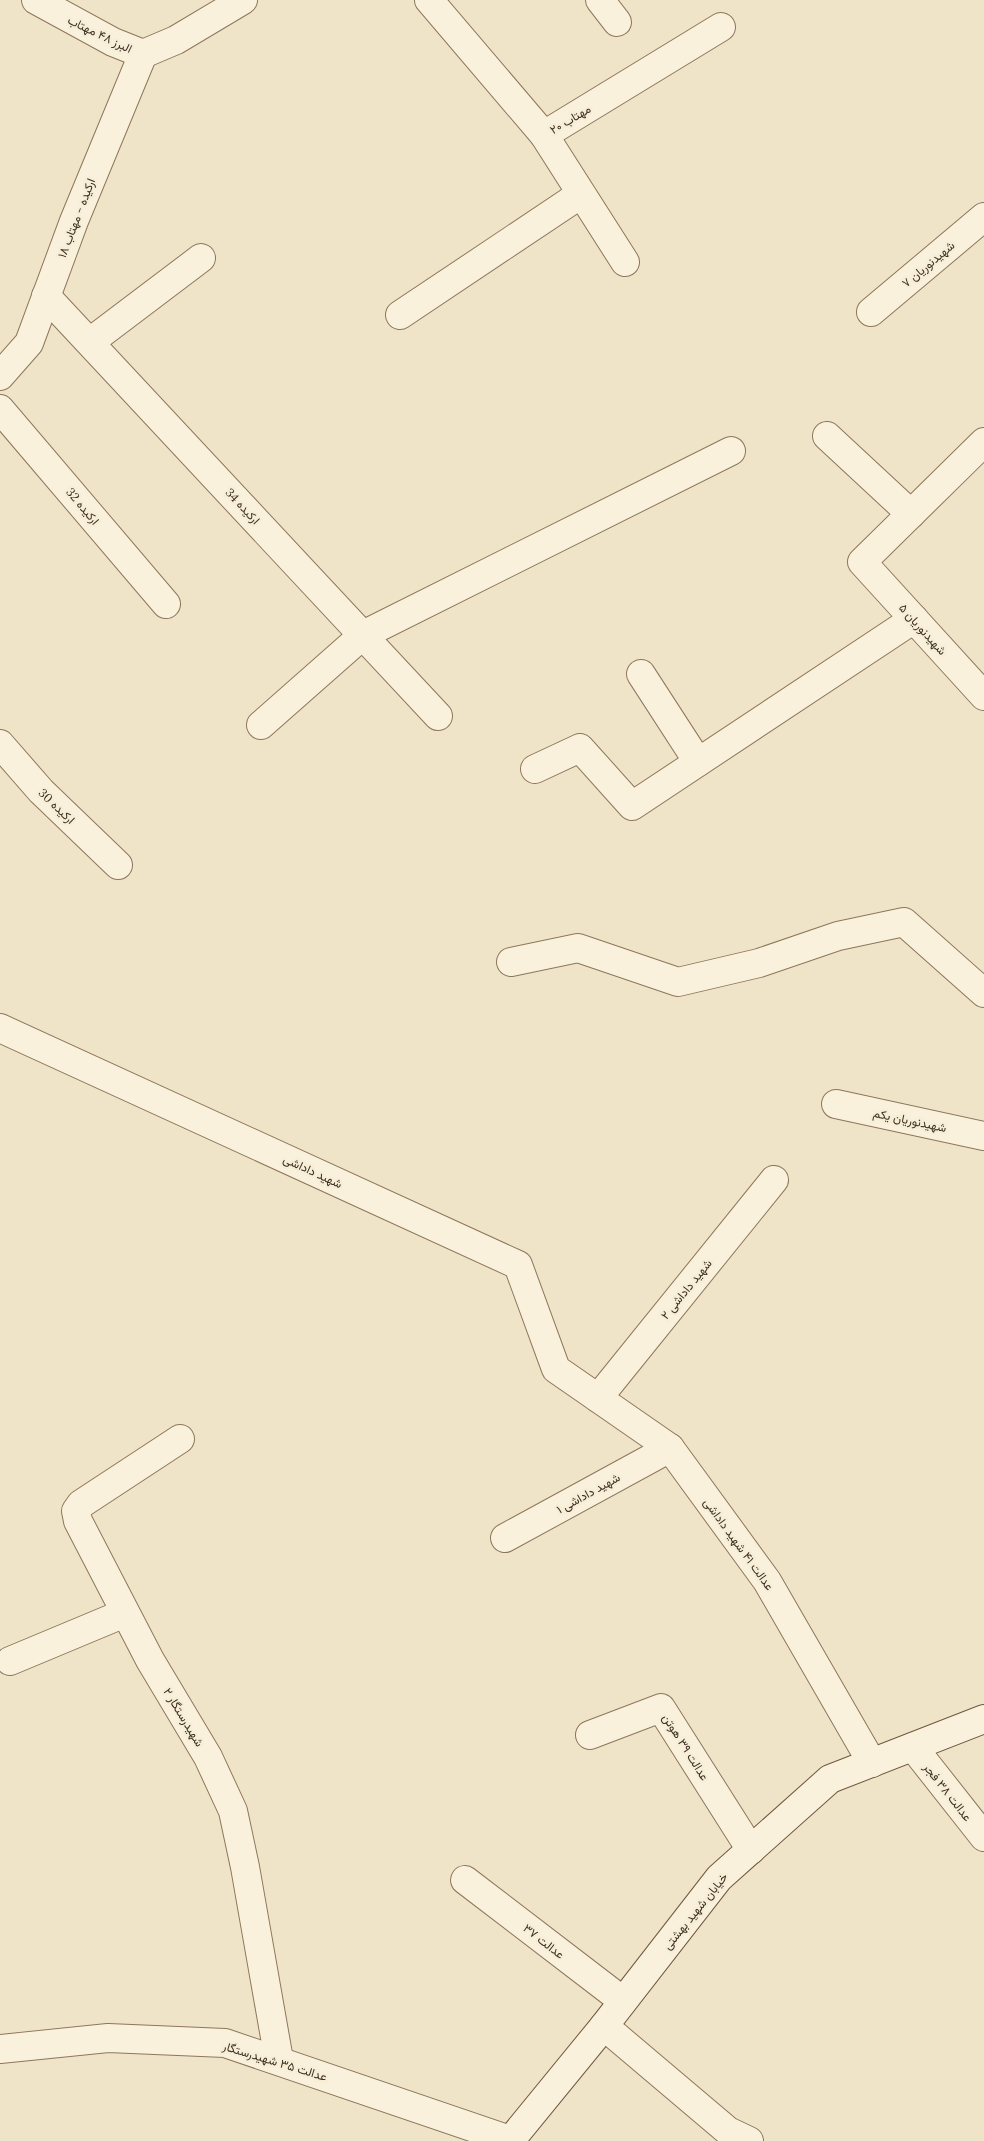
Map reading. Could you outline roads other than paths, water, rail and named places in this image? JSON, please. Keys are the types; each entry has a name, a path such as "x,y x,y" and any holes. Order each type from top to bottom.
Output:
{"street":[{"name":"البرز ۴۸ مهتاب","path":"53,4 112,42 143,54 176,40 243,0"},
{"name":"مهتاب ۲۰","path":"429,0 544,135 721,27"},
{"path":"600,0 617,22"},
{"name":"ارکیده - مهتاب ۱۸","path":"0,376 29,343 74,221 143,54"},
{"path":"544,135 625,262"},
{"path":"400,315 581,194"},
{"name":"شهیدنوریان ۷","path":"871,312 984,217"},
{"path":"90,342 201,258"},
{"name":"ارکیده 34","path":"46,296 438,716"},
{"name":"ارکیده 32","path":"0,409 166,604"},
{"path":"826,436 911,514 984,442"},
{"path":"261,725 363,635 731,451"},
{"name":"شهیدنوریان ۵","path":"911,514 862,562 984,696"},
{"path":"535,769 580,748 632,806 914,619"},
{"path":"641,674 698,762"},
{"name":"ارکیده 30","path":"0,744 41,791 118,865"},
{"path":"511,962 578,948 678,982 759,963 838,936 904,922 984,994"},
{"name":"شهید داداشی","path":"4,1029 518,1265 556,1369"},
{"name":"شهیدنوریان یکم","path":"836,1104 984,1136"},
{"name":"شهید داداشی ۲","path":"598,1398 774,1180"},
{"name":"عدالت ۴۱ شهید داداشی","path":"556,1369 670,1448 768,1581 872,1763"},
{"name":"شهیدرستگار ۲","path":"180,1439 81,1504 76,1511 78,1521 125,1613 150,1660 208,1757 233,1811 245,1867 279,2060"},
{"name":"شهید داداشی ۱","path":"505,1538 670,1448"},
{"path":"10,1661 125,1613"},
{"name":"عدالت ۳۹ هوتن","path":"590,1735 661,1708 751,1850"},
{"name":"خیابان شهید بهشتی","path":"510,2140 604,2026 719,1878 830,1779 984,1719"},
{"name":"عدالت ۳۸ فجر","path":"913,1747 984,1837"},
{"name":"عدالت ۳۷","path":"465,1880 623,2001"},
{"path":"604,2026 728,2131 749,2141"},
{"name":"عدالت ۳۵ شهیدرستگار","path":"0,2049 108,2038 225,2043 510,2140"}]}
